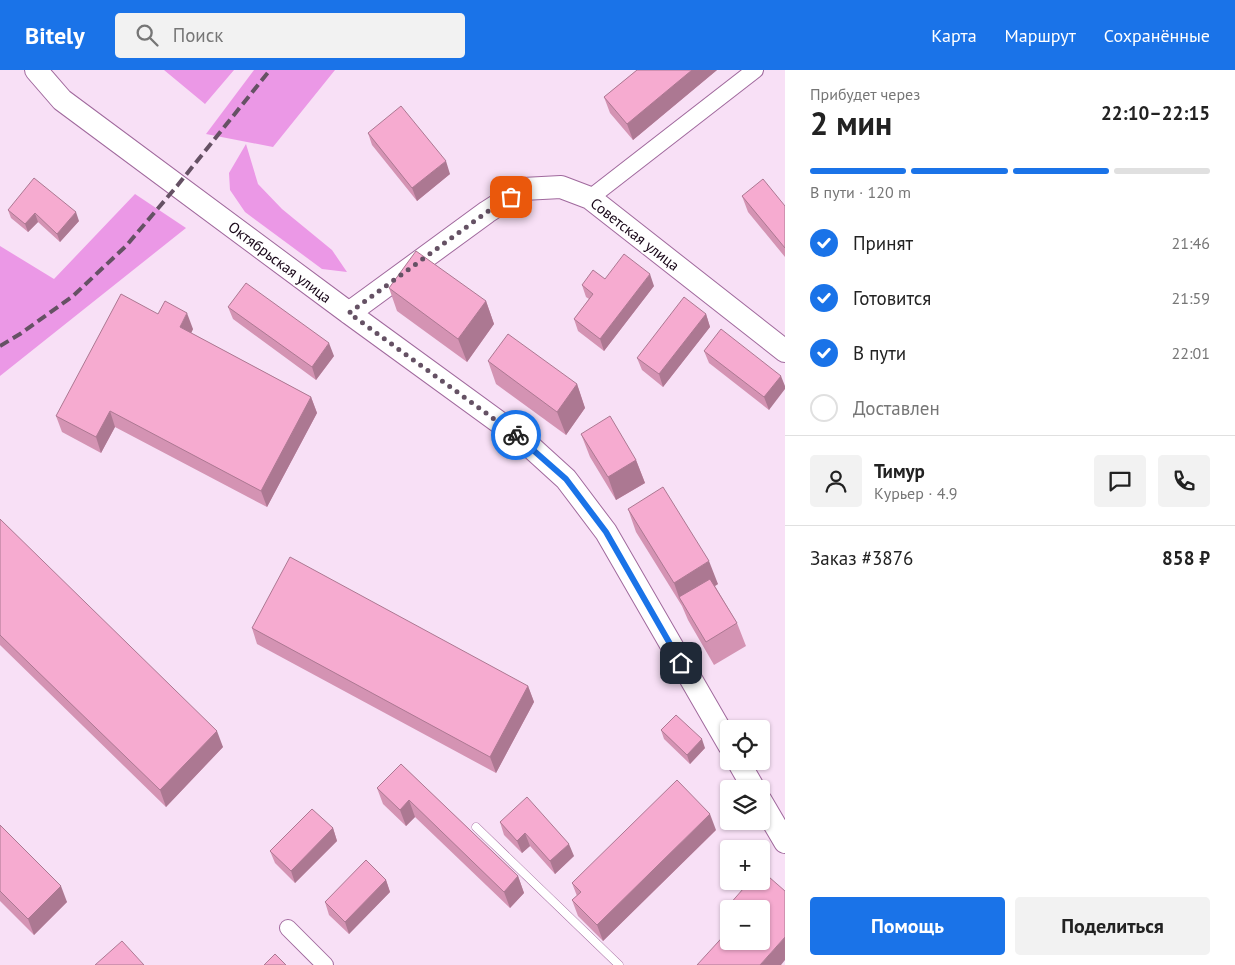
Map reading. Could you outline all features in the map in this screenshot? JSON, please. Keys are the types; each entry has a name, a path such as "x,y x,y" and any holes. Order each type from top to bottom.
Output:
{"main road":[{"name":"Октябрьская улица","path":"36,70 62,100 522,439 566,479 606,532 720,729"},
{"name":"Советская улица","path":"349,313 487,212 523,189 561,186 590,198 785,351"},
{"path":"770,816 785,842"}],"street":[{"path":"590,198 755,70"},
{"path":"288,928 324,965"}],"lane":[{"path":"476,827 619,965"}],"shaded area":[{"path":"164,70 234,70 205,104"},
{"path":"254,70 335,70 273,147 206,134"},
{"path":"246,144 258,184 282,209 332,250 347,272 322,269 245,212 230,190 229,173"},
{"path":"135,194 186,228 0,376 0,246 54,279"}],"building":[{"path":"637,70 692,70 627,124 604,97"},
{"path":"401,106 446,161 412,188 368,133"},
{"path":"34,178 76,212 57,234 35,213 25,224 8,210"},
{"path":"763,179 785,206 785,248 742,196"},
{"path":"416,251 486,301 458,339 389,288"},
{"path":"624,254 650,274 600,339 574,319 593,294 582,285 593,270 605,279"},
{"path":"246,283 329,343 312,367 228,307"},
{"path":"121,294 158,314 165,301 187,313 180,327 311,397 261,491 110,411 96,437 56,416"},
{"path":"684,297 706,314 659,374 637,358"},
{"path":"721,329 781,376 764,397 704,351"},
{"path":"508,334 577,384 557,412 488,361"},
{"path":"610,416 636,460 608,477 581,434"},
{"path":"663,487 709,561 674,583 628,509"},
{"path":"0,519 217,731 160,790 0,635"},
{"path":"290,557 528,686 490,757 252,628"},
{"path":"710,579 737,623 706,642 679,597"},
{"path":"676,715 702,739 687,755 661,730"},
{"path":"401,764 518,876 504,892 409,800 400,810 377,788"},
{"path":"677,780 710,814 597,925 572,900 581,892 572,883"},
{"path":"527,797 569,844 550,861 525,833 517,841 500,822"},
{"path":"312,809 333,828 291,871 270,851"},
{"path":"0,825 61,886 28,919 0,891"},
{"path":"366,860 386,880 345,922 325,902"},
{"path":"770,878 785,891 785,937 760,965 697,965 720,940 720,950 770,950 770,900 733,900 742,890 770,890"},
{"path":"122,941 144,965 95,965"},
{"path":"275,954 286,965 264,965"}],"railway":[{"path":"0,346 73,296 126,246 270,70"}],"way so far":[{"path":"511,197 487,212 349,313 516,435"}],"route":[{"path":"516,435 566,479 606,532 681,663"}]}
